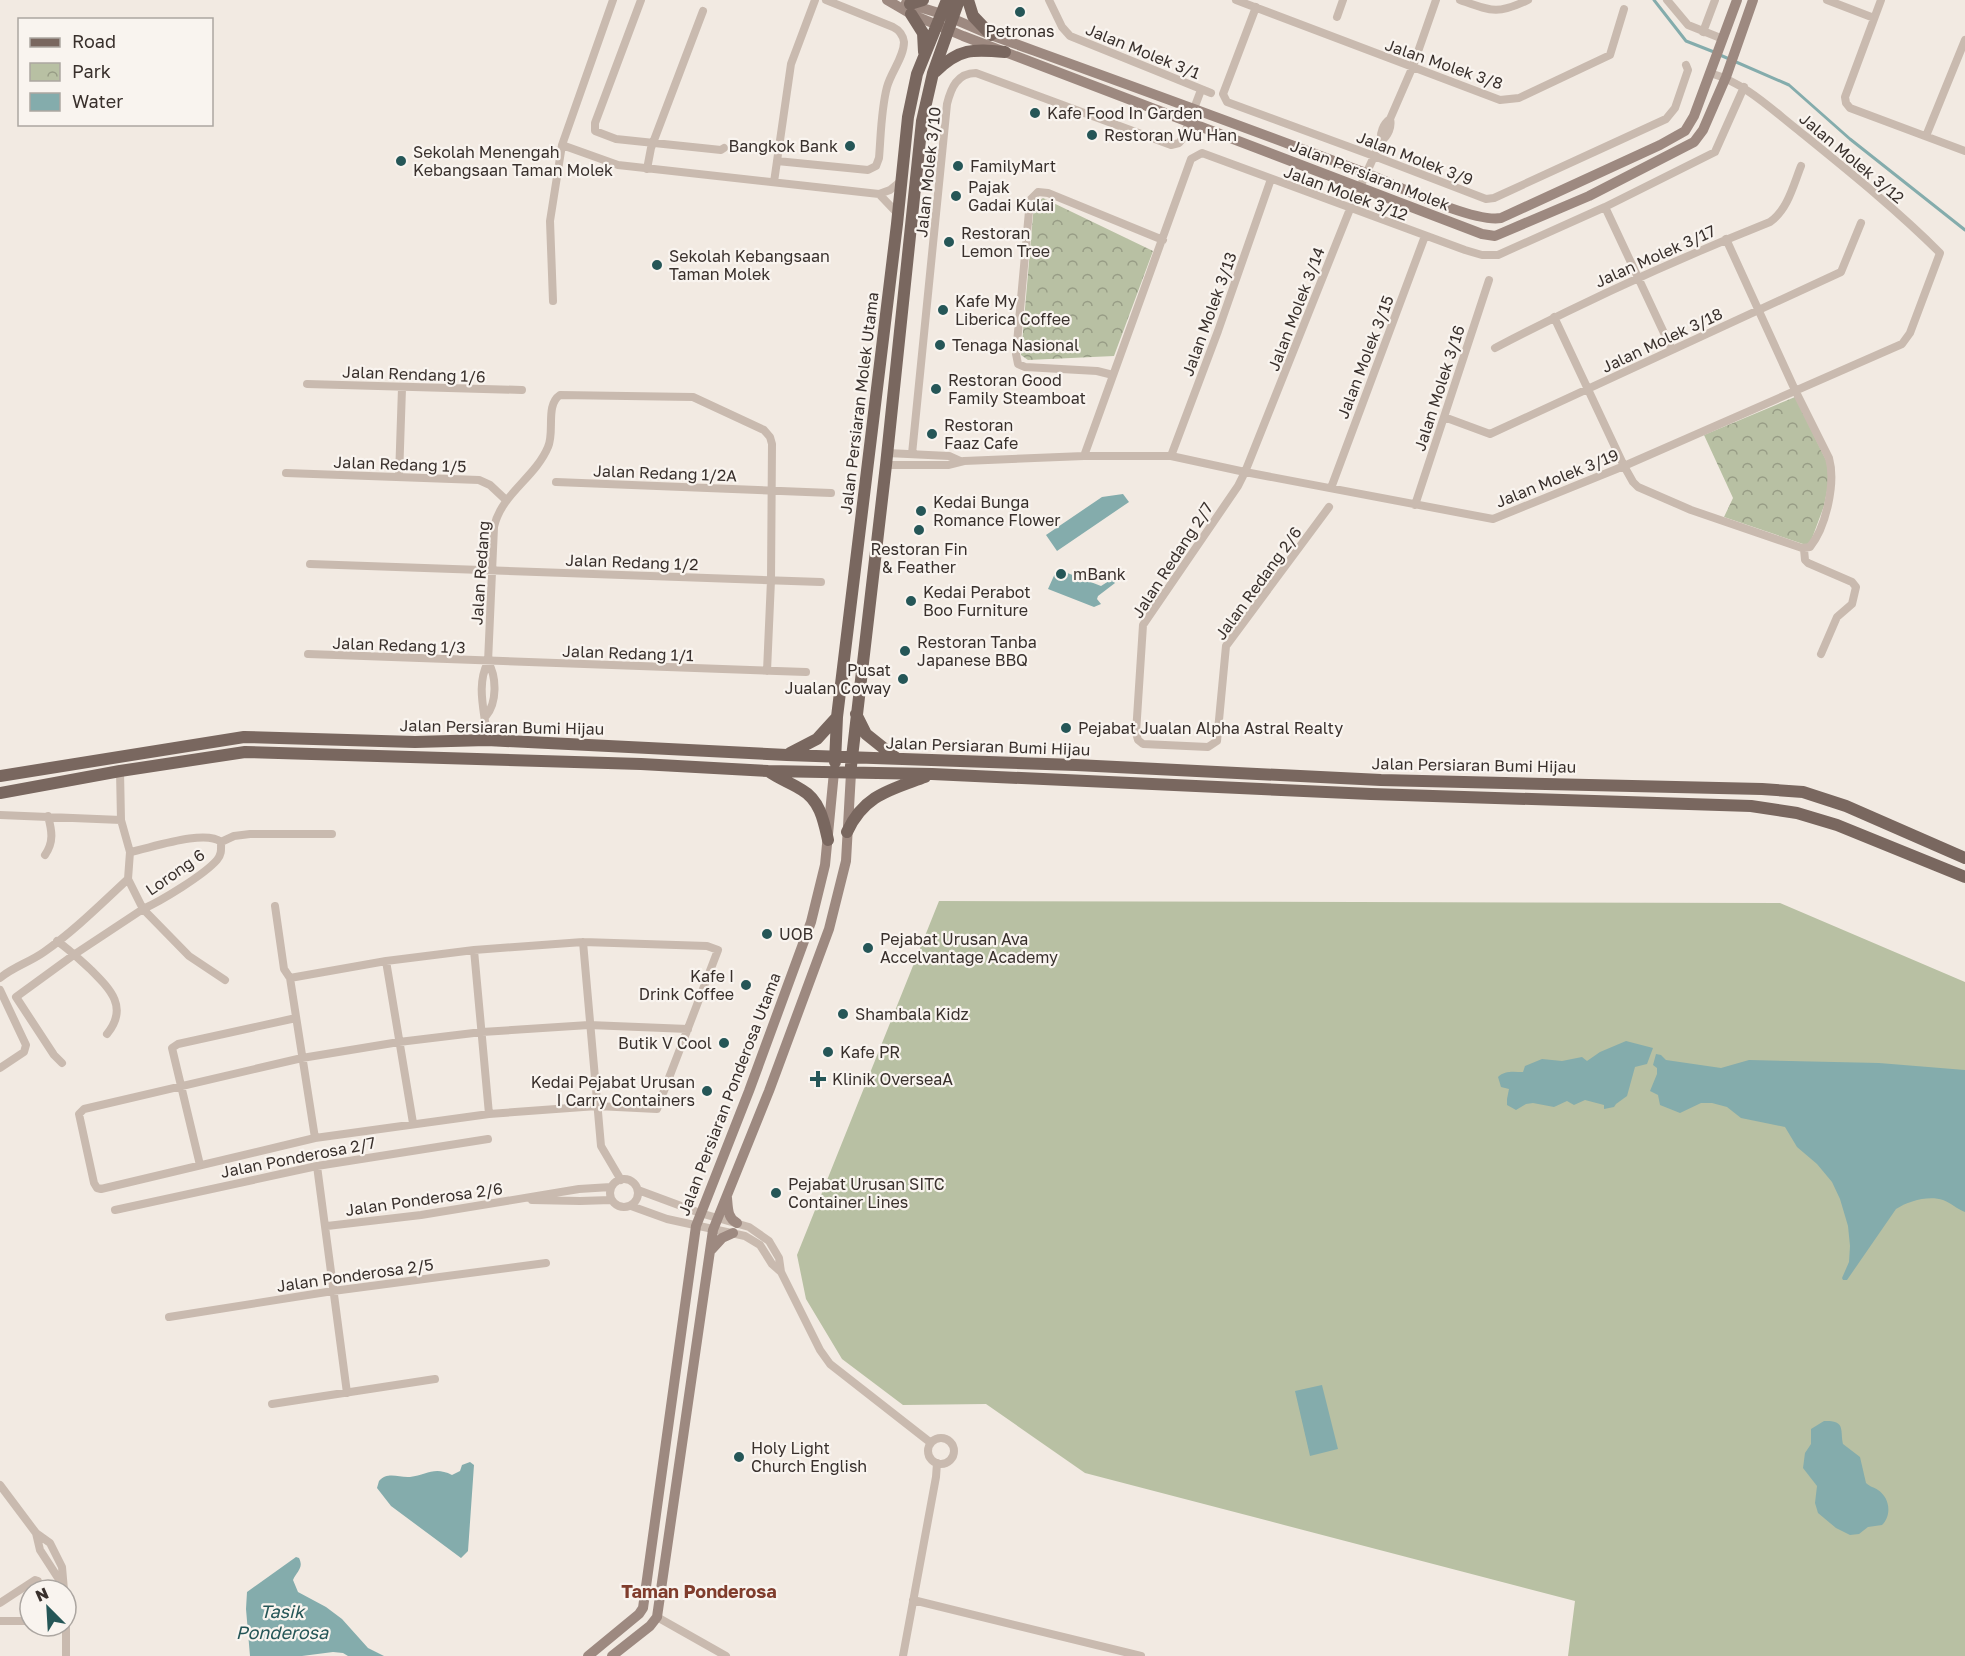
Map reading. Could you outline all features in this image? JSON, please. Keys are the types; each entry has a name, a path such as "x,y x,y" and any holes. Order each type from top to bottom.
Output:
{"main road":[{"name":"Jalan Persiaran Molek","path":"889,0 945,22 1005,52 1188,124 1482,234 1495,236 1588,196 1694,142 1703,130 1727,73 1753,0"},
{"path":"923,0 911,9 923,33 924,56"},
{"path":"851,773 922,121 945,22 947,0"},
{"path":"945,22 959,0"},
{"path":"968,0 974,16 991,34"},
{"name":"Jalan Persiaran Molek","path":"945,22 991,34 1366,173 1472,216 1493,219 1501,218 1660,145 1685,131 1694,116 1737,0"},
{"name":"Jalan Persiaran Molek Utama","path":"834,772 837,717 911,96 916,74 924,56 945,22"},
{"path":"933,73 949,58 963,52 980,50 1005,52"},
{"path":"856,713 866,734 897,759"},
{"path":"786,755 802,749 817,739 837,717"},
{"name":"Jalan Persiaran Bumi Hijau","path":"0,776 244,737 415,742 487,740 786,755 1178,769 1381,780 1762,789 1803,792 1846,806 1965,858"},
{"path":"443,758 482,752 487,740"},
{"path":"487,740 490,753 539,762"},
{"name":"Jalan Persiaran Bumi Hijau","path":"0,793 238,752 768,771 932,774 1176,786 1751,806 1797,813 1837,825 1965,877"},
{"path":"1176,786 1178,769"},
{"path":"768,771 779,779 805,791 812,799 820,810 828,840"},
{"name":"Jalan Persiaran Ponderosa Utama","path":"588,1656 639,1614 643,1608 696,1226 749,1091 811,922 822,884 834,772"},
{"name":"Jalan Persiaran Ponderosa Utama","path":"657,1617 713,1230 770,1092 830,928 846,861 851,773"},
{"path":"847,832 854,817 869,801 932,774"},
{"path":"1283,790 1280,788 1280,780 1287,775"},
{"path":"708,1256 718,1241 735,1228 730,1216 727,1197"},
{"path":"612,1656 650,1626 657,1617"}],"street":[{"path":"553,301 550,228 562,145 613,0"},
{"path":"641,0 594,128 597,132 613,138 721,150 724,148"},
{"path":"774,182 792,57 815,0"},
{"path":"777,161 868,170 876,166 879,158 884,101 888,83 902,53 904,42 902,36 899,30 893,27 826,0"},
{"name":"Jalan Molek 3/1","path":"1049,0 1062,27 1070,36 1211,93"},
{"name":"Jalan Molek 3/8","path":"1236,0 1500,100 1519,98 1610,55 1624,9"},
{"path":"1337,17 1343,0"},
{"name":"Jalan Molek 3/14","path":"1245,472 1350,209 1381,141 1386,138 1391,125 1390,119 1413,66 1436,0"},
{"path":"1460,0 1489,10 1502,11 1528,0"},
{"path":"1667,0 1688,25 1722,41"},
{"path":"1703,32 1715,0"},
{"path":"1827,0 1874,18"},
{"path":"1881,0 1845,97 1846,103 1850,108 1965,151"},
{"name":"Jalan Molek 3/9","path":"1256,7 1223,94 1227,102 1486,200 1666,119 1676,108 1688,70 1686,65"},
{"path":"647,169 652,143 703,11"},
{"path":"1926,136 1965,40"},
{"name":"Jalan Molek 3/12","path":"1712,69 1727,73 1843,166 1940,253"},
{"name":"Jalan Molek 3/10","path":"912,454 947,104 950,90 955,82 969,73 976,73 1171,145 1179,143 1201,90"},
{"name":"Jalan Molek 3/12","path":"1084,456 1191,159 1195,155 1202,153 1350,209 1482,255 1498,255 1605,207 1715,152 1744,87"},
{"path":"562,145 613,164 647,169 879,194 901,182"},
{"name":"Jalan Molek 3/17","path":"1495,348 1554,317 1639,278 1770,222 1779,216 1785,207 1800,166"},
{"name":"Jalan Molek 3/13","path":"1171,456 1271,180"},
{"path":"1113,375 1097,371 1025,367 1018,364 1016,354 1030,200 1038,192 1048,193 1163,240"},
{"path":"879,194 898,214"},
{"path":"1605,207 1672,350"},
{"name":"Jalan Molek 3/18","path":"1444,417 1490,434 1840,272 1861,223"},
{"name":"Jalan Molek 3/15","path":"1331,488 1425,236"},
{"path":"1554,317 1624,466 1638,488 1804,549 1810,547 1814,542 1830,497 1832,470 1829,458 1795,390 1726,239"},
{"name":"Jalan Molek 3/19","path":"887,459 948,465 960,461 1084,456 1171,456 1493,519 1624,466 1902,344 1910,333 1940,253"},
{"name":"Jalan Molek 3/16","path":"1415,505 1489,280"},
{"name":"Jalan Rendang 1/6","path":"307,384 522,390"},
{"path":"399,477 402,388"},
{"name":"Jalan Redang","path":"487,740 486,716 481,700 483,672 488,662 494,527 497,514 506,500 526,478 548,447 553,403 557,397 565,395 693,397 757,427 770,437 772,491"},
{"name":"Jalan Molek 3/19","path":"887,459 912,454 949,456 960,461"},
{"name":"Jalan Redang 2/7","path":"1138,740 1143,625 1238,486 1245,472"},
{"name":"Jalan Redang 1/5","path":"286,473 478,480 490,484 506,500"},
{"name":"Jalan Redang 1/2A","path":"556,482 772,491"},
{"path":"767,671 772,491 831,493"},
{"name":"Jalan Redang 2/6","path":"1138,740 1143,744 1208,747 1217,741 1226,646 1329,507"},
{"path":"1804,549 1805,560 1808,563 1852,582 1856,588 1852,604 1838,617 1821,654"},
{"name":"Jalan Redang 1/2","path":"310,564 771,580"},
{"path":"771,580 821,582"},
{"name":"Jalan Redang 1/3","path":"309,654 488,662"},
{"name":"Jalan Redang","path":"486,716 492,708 493,701 494,671 488,662"},
{"name":"Jalan Redang 1/1","path":"488,662 806,672"},
{"path":"0,978 43,952 128,879 130,852 122,820 120,771"},
{"path":"0,815 122,820"},
{"path":"45,855 50,848 52,837 48,816"},
{"path":"220,842 234,836 250,834 332,834"},
{"name":"Lorong 6","path":"128,879 143,909 202,872 217,860 221,852 220,842 215,837 197,837 130,852"},
{"path":"275,906 284,969 290,978 315,1138"},
{"path":"62,1063 16,997 143,909 189,956 225,980"},
{"path":"57,941 75,954 102,980 115,1000 118,1010 116,1020 107,1034"},
{"path":"290,978 386,961 474,950 583,942 707,946 718,950 688,1029 657,1110 597,1106 489,1114 413,1123 315,1138 101,1189 97,1188 79,1118 79,1114 84,1110 302,1058 399,1042 482,1032 589,1025 688,1029"},
{"path":"583,942 601,1146 621,1179"},
{"path":"474,950 489,1114"},
{"path":"386,961 413,1123"},
{"path":"0,990 26,1045 24,1052 0,1068"},
{"path":"200,1165 172,1048 178,1044 296,1018"},
{"name":"Jalan Ponderosa 2/7","path":"115,1210 317,1166 488,1139"},
{"path":"317,1166 327,1226 347,1393"},
{"path":"735,1228 718,1218 638,1190 629,1180 621,1179 611,1187 611,1200 621,1207 631,1206 667,1219 713,1230 749,1227 769,1241 780,1258 781,1272 820,1350 830,1364 931,1443"},
{"name":"Jalan Ponderosa 2/6","path":"327,1226 421,1215 571,1190 611,1187"},
{"path":"590,1188 590,1201"},
{"path":"571,1190 571,1201"},
{"path":"631,1206 637,1198 638,1190"},
{"name":"Jalan Ponderosa 2/6","path":"525,1198 571,1201 611,1200"},
{"path":"667,1219 674,1203"},
{"name":"Jalan Ponderosa 2/5","path":"169,1317 333,1291 546,1263"},
{"path":"272,1404 435,1378"},
{"path":"938,1439 946,1440 954,1449 949,1461 937,1463 929,1456 928,1450 931,1443 938,1439"},
{"path":"903,1656 937,1463"},
{"path":"0,1485 3,1496 36,1533 50,1544 62,1567 63,1578"},
{"path":"0,1603 18,1591"},
{"path":"914,1600 1141,1656"},
{"path":"657,1617 726,1656"},
{"path":"0,1621 18,1621"},
{"path":"66,1638 66,1656"}],"green space":[{"path":"1043,198 1153,251 1114,356 1028,360 1021,355 1034,204"},
{"path":"1795,397 1827,462 1829,481 1824,506 1811,541 1806,545 1724,517 1733,498 1704,435"},
{"path":"939,901 1780,903 1965,982 1965,1656 1568,1656 1575,1601 1085,1473 986,1404 903,1405 842,1359 806,1299 797,1255"}],"water":[{"path":"1123,494 1129,502 1057,551 1046,535 1102,497"},
{"path":"1057,569 1101,586 1112,579 1115,583 1098,596 1097,599 1101,604 1094,607 1048,589"},
{"path":"1626,1041 1653,1048 1647,1064 1635,1067 1627,1096 1614,1107 1604,1109 1604,1105 1585,1100 1574,1105 1567,1101 1554,1107 1526,1104 1516,1110 1507,1105 1509,1089 1501,1087 1498,1077 1504,1073 1523,1072 1525,1066 1542,1059 1562,1061 1582,1057 1587,1061 1600,1052"},
{"path":"1656,1054 1666,1060 1721,1068 1749,1060 1879,1063 1965,1070 1965,1212 1946,1201 1931,1198 1912,1201 1901,1206 1896,1209 1847,1280 1843,1280 1849,1262 1848,1226 1832,1182 1817,1164 1797,1147 1785,1127 1741,1118 1727,1107 1712,1103 1701,1103 1680,1113 1660,1105 1658,1095 1650,1091 1657,1074 1657,1068 1653,1065"},
{"path":"1322,1385 1338,1449 1310,1456 1295,1391"},
{"path":"1824,1421 1839,1424 1843,1444 1860,1457 1866,1483 1885,1497 1888,1512 1882,1525 1868,1527 1859,1534 1850,1535 1836,1528 1818,1513 1815,1503 1817,1486 1803,1468 1805,1453 1811,1444 1811,1429"},
{"path":"470,1462 474,1465 468,1551 461,1558 391,1506 377,1488 379,1481 386,1476 410,1477 435,1471 452,1475 460,1471 462,1465"},
{"name":"Tasik Ponderosa","path":"296,1557 299,1558 301,1564 293,1580 298,1592 326,1607 342,1619 368,1648 384,1656 348,1656 333,1652 302,1656 250,1656 247,1592"}],"waterway":[{"path":"1654,0 1686,41 1714,52"},
{"path":"1720,55 1789,85 1850,139 1965,230"}],"place":[{"name":"Petronas","path":"1020,12"},
{"name":"Kafe Food In Garden","path":"1035,113"},
{"name":"Restoran Wu Han","path":"1092,135"},
{"name":"Bangkok Bank","path":"850,146"},
{"name":"Sekolah Menengah Kebangsaan Taman Molek","path":"401,161"},
{"name":"FamilyMart","path":"958,166"},
{"name":"Pajak Gadai Kulai","path":"956,196"},
{"name":"Restoran Lemon Tree","path":"949,242"},
{"name":"Sekolah Kebangsaan Taman Molek","path":"657,265"},
{"name":"Kafe My Liberica Coffee","path":"943,310"},
{"name":"Tenaga Nasional","path":"940,345"},
{"name":"Restoran Good Family Steamboat","path":"936,389"},
{"name":"Restoran Faaz Cafe","path":"932,434"},
{"name":"Kedai Bunga Romance Flower","path":"921,511"},
{"name":"Restoran Fin & Feather","path":"919,530"},
{"name":"mBank","path":"1061,574"},
{"name":"Kedai Perabot Boo Furniture","path":"911,601"},
{"name":"Restoran Tanba Japanese BBQ","path":"905,651"},
{"name":"Pusat Jualan Coway","path":"903,679"},
{"name":"Pejabat Jualan Alpha Astral Realty","path":"1066,728"},
{"name":"UOB","path":"767,934"},
{"name":"Pejabat Urusan Ava Accelvantage Academy","path":"868,948"},
{"name":"Kafe I Drink Coffee","path":"746,985"},
{"name":"Shambala Kidz","path":"843,1014"},
{"name":"Butik V Cool","path":"724,1043"},
{"name":"Kafe PR","path":"828,1052"},
{"name":"Klinik OverseaA","path":"818,1079"},
{"name":"Kedai Pejabat Urusan I Carry Containers","path":"707,1091"},
{"name":"Pejabat Urusan SITC Container Lines","path":"776,1193"},
{"name":"Holy Light Church English","path":"739,1457"}],"district":[{"name":"Taman Ponderosa","path":"699,1592"}]}
